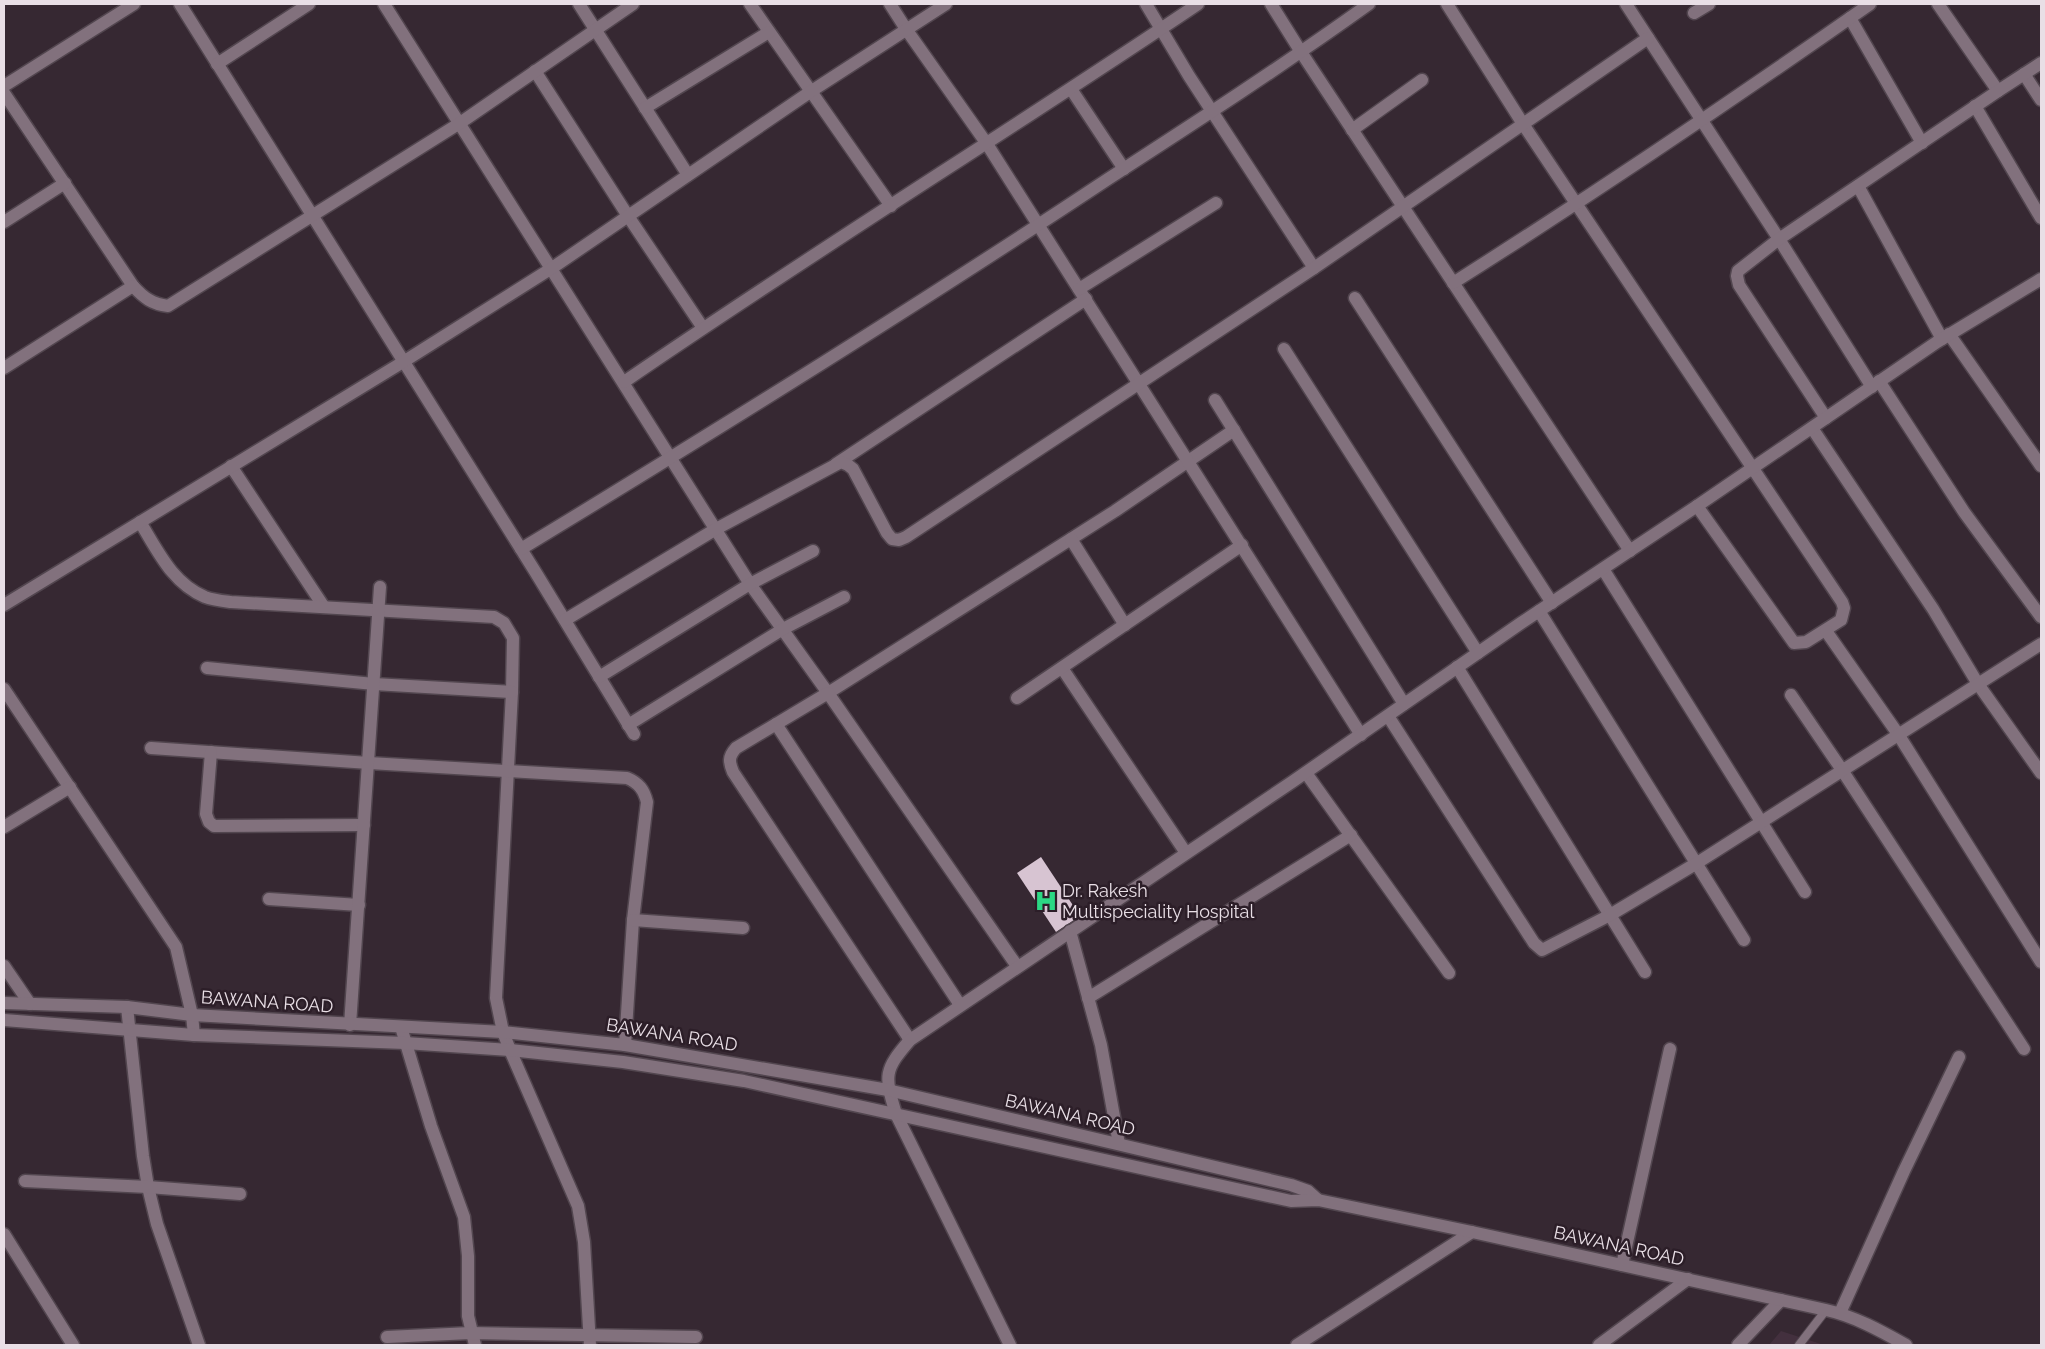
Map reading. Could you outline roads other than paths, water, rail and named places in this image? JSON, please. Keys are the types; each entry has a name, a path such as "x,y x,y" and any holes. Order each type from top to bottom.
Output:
{"street":[{"path":"134,4 4,92 133,286 145,299 157,305 168,306 460,123 633,4"},
{"path":"180,4 521,549 631,729 783,629 844,597"},
{"path":"217,64 309,4"},
{"path":"384,4 750,584 1017,966"},
{"path":"579,4 688,175"},
{"path":"750,4 891,206"},
{"path":"890,4 987,144 1361,734"},
{"path":"4,605 404,362 552,268 810,92 946,4"},
{"path":"1146,4 1212,111 1314,268"},
{"path":"624,382 703,328 987,144 1198,4"},
{"path":"1271,4 1630,551"},
{"path":"521,549 671,458 1039,225 1301,52 1369,4"},
{"path":"1447,4 1523,124 1844,608 1841,620 1826,631 1801,644 1794,643 1697,506"},
{"path":"1626,4 1876,384 1964,512 2041,617"},
{"path":"1694,13 1709,4"},
{"path":"1453,283 1702,121 1870,4"},
{"path":"1938,4 1998,91"},
{"path":"1850,18 1922,143"},
{"path":"645,108 769,32"},
{"path":"565,620 716,529 841,462 852,469 887,534 892,539 900,540 1314,268 1648,38"},
{"path":"1826,418 1739,285 1738,271 1779,239 2041,63"},
{"path":"535,71 703,328"},
{"path":"2024,74 2041,100"},
{"path":"1352,130 1422,80"},
{"path":"1071,89 1124,169"},
{"path":"1975,106 2041,218"},
{"path":"4,222 65,183"},
{"path":"1858,186 1945,336 2041,466"},
{"path":"834,465 1216,203"},
{"path":"1010,1345 896,1114 888,1090 887,1073 894,1058 910,1040 1945,336 2041,281"},
{"path":"4,368 133,286"},
{"path":"1355,298 1552,602"},
{"path":"1284,349 1478,653"},
{"path":"1215,400 1404,704"},
{"path":"1812,428 1933,609 1978,684 2041,773"},
{"path":"910,1040 733,772 729,762 730,754 736,748 828,693 1071,538 1234,430"},
{"path":"231,466 324,607"},
{"path":"140,522 172,574 183,585 206,597 231,602 494,617 504,623 513,638 512,692 496,998 503,1032 510,1050 578,1206 584,1242 590,1340"},
{"path":"1071,538 1125,625"},
{"path":"1017,698 1242,545"},
{"path":"599,677 750,584 813,551"},
{"path":"1603,569 1805,892"},
{"path":"350,1025 380,587"},
{"path":"1539,612 1744,940"},
{"path":"1826,631 1898,734 2041,962"},
{"path":"1388,716 1538,948 1542,950 1610,915 1696,863 2041,644"},
{"path":"1457,667 1645,972"},
{"path":"206,668 374,684 512,692"},
{"path":"1062,668 1186,853"},
{"path":"4,688 176,947 192,1015 194,1035"},
{"path":"1791,695 2024,1049"},
{"path":"776,724 960,1005"},
{"path":"152,748 628,778 637,782 644,792 647,802 633,920 625,1045"},
{"path":"211,752 206,814 209,822 214,826 364,825"},
{"path":"1306,772 1449,973"},
{"path":"4,827 70,787"},
{"path":"1088,998 1351,835"},
{"path":"270,900 358,905"},
{"path":"633,920 743,928"},
{"path":"1070,931 1101,1045 1119,1144"},
{"path":"4,966 30,1004"},
{"name":"BAWANA ROAD","path":"4,1003 127,1007 192,1015 503,1032 625,1045 888,1090 1291,1185 1308,1191 1318,1200"},
{"path":"127,1007 142,1156 148,1186 157,1224 199,1345"},
{"name":"BAWANA ROAD","path":"4,1020 194,1035 405,1043 510,1050 623,1062 744,1081 1290,1201 1318,1200 1840,1313 1883,1332 1906,1345"},
{"path":"401,1027 431,1126 464,1217 468,1256 468,1316 470,1333 475,1345"},
{"path":"1622,1265 1670,1049"},
{"path":"1840,1313 1958,1057"},
{"path":"825,1099 828,1079"},
{"path":"25,1181 148,1186 240,1194"},
{"path":"1298,1345 1472,1232"},
{"path":"4,1234 73,1345"},
{"path":"1599,1345 1688,1279"},
{"path":"1738,1345 1781,1300"},
{"path":"388,1337 470,1333 590,1340 696,1337"}],"lane":[{"path":"1799,1345 1826,1310"}],"place":[{"name":"Dr. Rakesh Multispeciality Hospital","path":"1046,901"}]}
